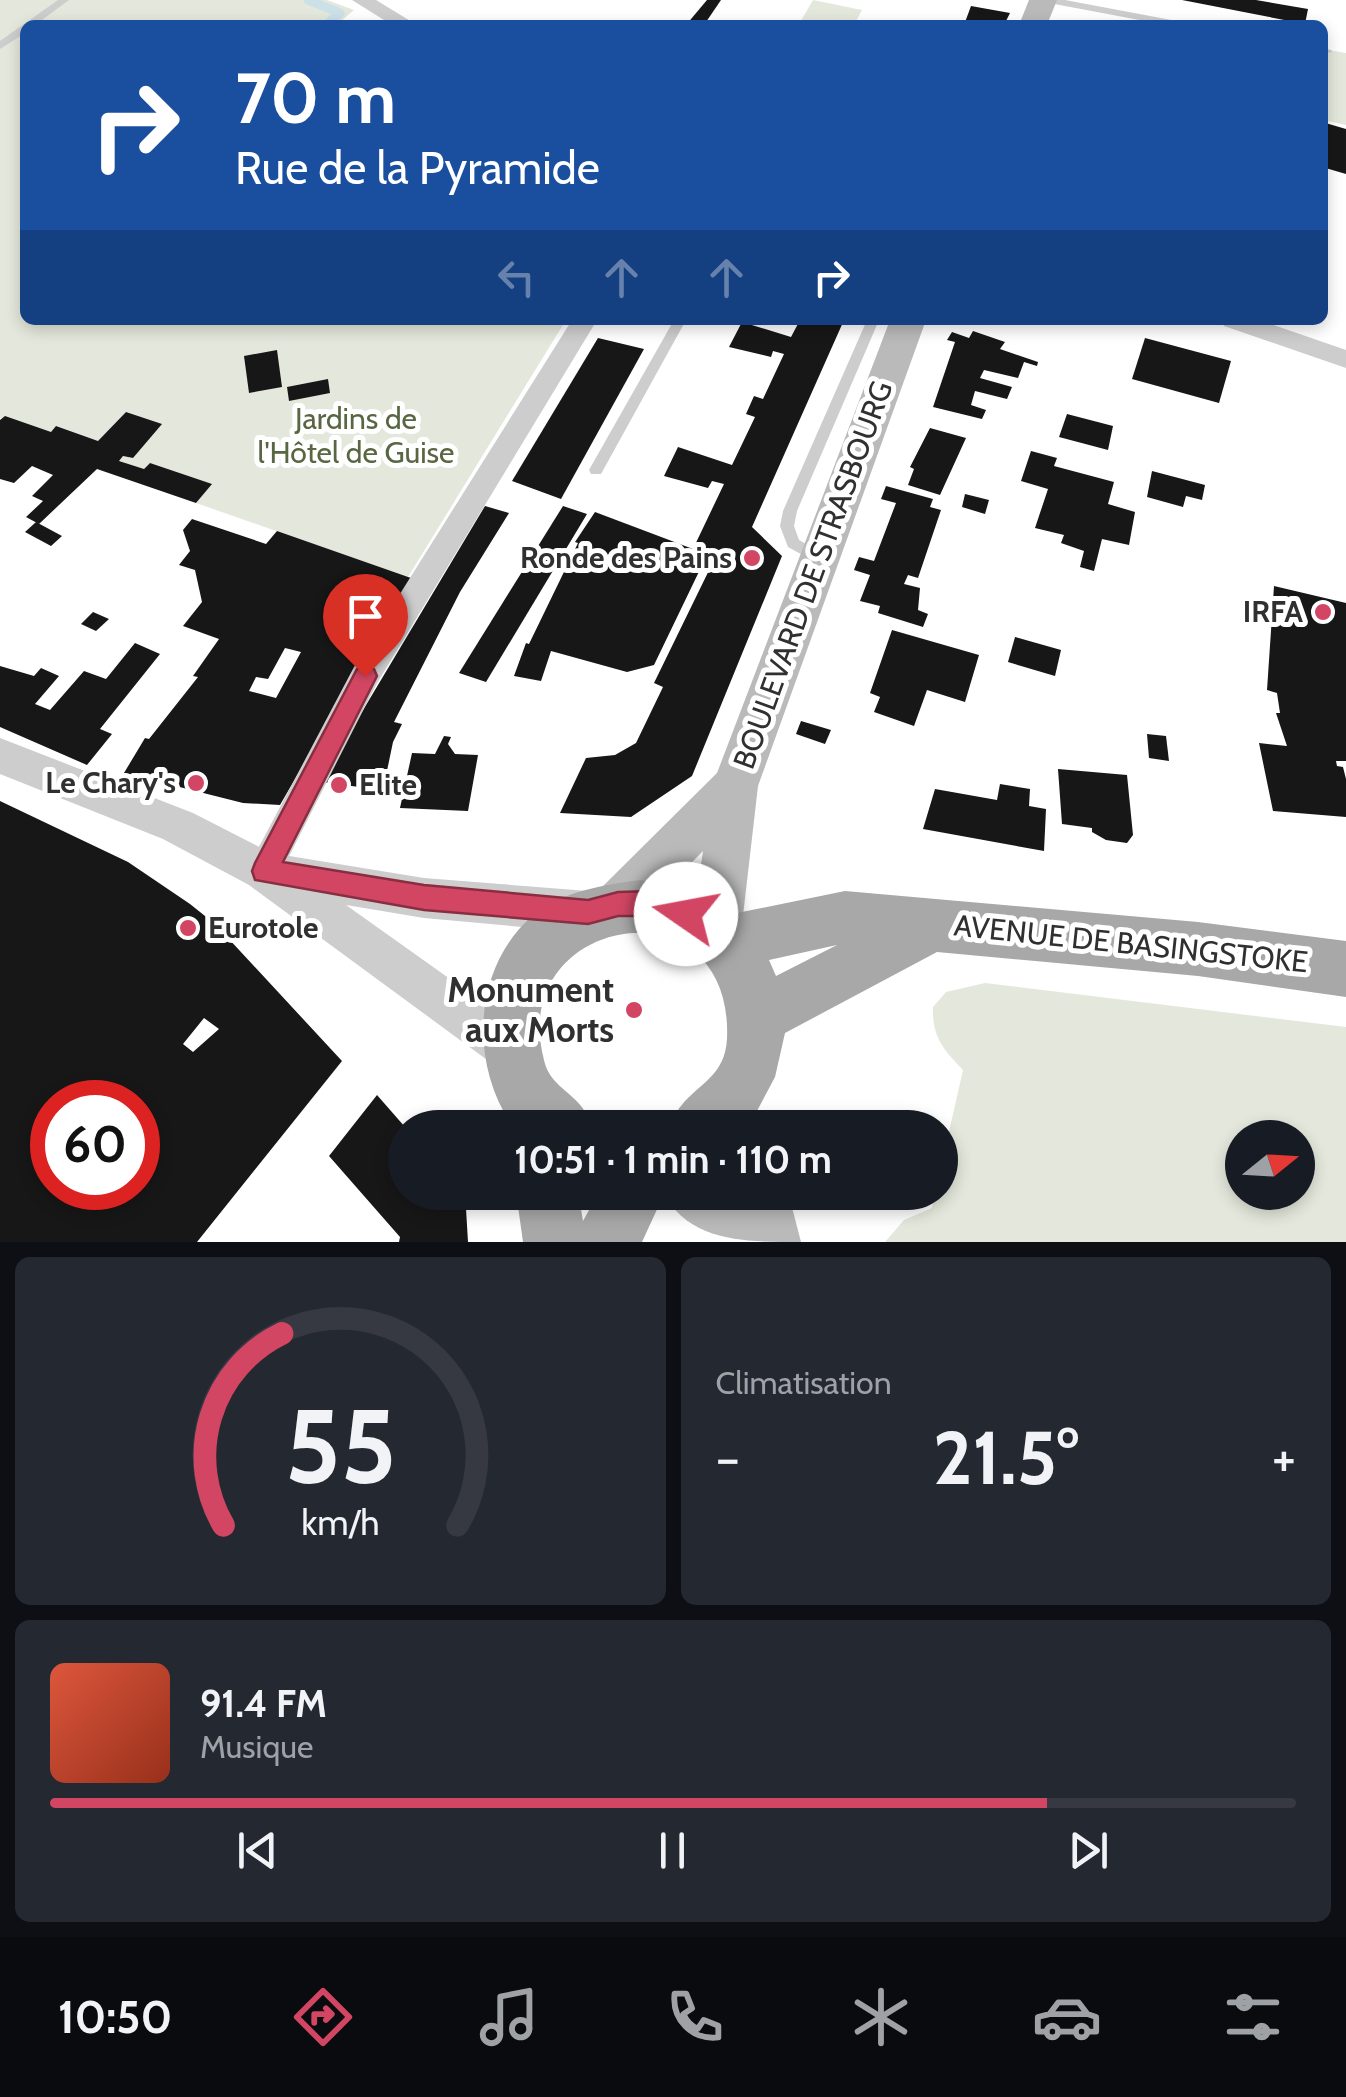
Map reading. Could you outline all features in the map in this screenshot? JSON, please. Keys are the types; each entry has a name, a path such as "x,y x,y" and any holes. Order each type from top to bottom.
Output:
{"main road":[{"name":"BOULEVARD DE STRASBOURG","path":"603,908 734,786 906,325"},
{"path":"721,938 734,786"},
{"path":"541,1110 529,1097 510,1049 511,1006 526,966 553,933 603,908 653,904 686,914 721,938 748,976 758,1016 754,1056 732,1110"},
{"path":"721,938 845,917 936,922"},
{"name":"AVENUE DE BASINGSTOKE","path":"758,1016 936,922 1198,949 1346,969"},
{"path":"550,1210 555,1242"},
{"path":"607,1242 624,1210"},
{"path":"714,1210 754,1242"},
{"path":"764,1210 772,1242"}],"street":[{"path":"362,0 398,20"},
{"path":"264,871 365,676 581,325"},
{"path":"1248,325 1346,359"},
{"path":"0,756 194,834 264,871 510,1049"},
{"path":"264,871 424,898 603,908"}],"lane":[{"path":"36,20 64,0"},
{"path":"1046,0 1155,20"},
{"path":"596,470 677,325"},
{"path":"820,558 793,542 787,526 790,510 870,325"}],"green space":[{"name":"Jardins de l'Hôtel de Guise","path":"0,0 327,0 354,10 342,20 20,20 20,325 563,325 408,577 196,503 211,484 150,463 144,469 119,461 123,456 133,458 161,424 126,412 98,441 57,426 51,432 0,418"},
{"path":"813,0 862,10 857,20 801,20"},
{"path":"1328,50 1346,53 1346,125 1328,121"},
{"path":"985,983 1346,1027 1346,1242 885,1242 904,1220 927,1210 958,1210 958,1110 954,1110 963,1070 937,1035 933,1007 946,992"}],"building":[{"path":"707,0 721,0 707,20 690,20"},
{"path":"1182,0 1256,0 1308,9 1306,20 1284,20"},
{"path":"971,6 1010,13 1006,20 966,20"},
{"path":"1328,124 1346,129 1346,174 1328,169"},
{"path":"740,325 791,337 797,325 842,325 752,527 782,556 692,776 631,817 560,813 586,758 615,755 636,743 663,687 654,683 715,558 707,555 654,665 627,672 551,651 541,681 514,676 526,643 529,644 578,543 575,542 595,512 693,549 724,484 712,481 708,488 664,476 678,447 732,465 755,417 746,414 754,396 763,399 784,354 773,351 771,357 729,347"},
{"path":"973,331 1005,342 1000,349 1038,362 1037,366 1024,362 1018,378 984,370 980,378 1012,387 1007,399 975,391 971,405 986,410 982,419 933,407 955,342 947,340 952,332 969,338"},
{"path":"598,338 644,349 561,499 512,481"},
{"path":"1145,338 1231,361 1219,403 1132,379"},
{"path":"277,350 282,387 249,393 244,356"},
{"path":"328,379 330,393 289,401 287,387"},
{"path":"126,412 162,424 133,458 123,456 119,461 144,469 150,463 212,484 196,503 97,469 39,524 26,517 43,501 32,496 53,475 32,466 14,483 0,479 0,420 5,416 51,432 56,426 98,441"},
{"path":"1067,414 1113,426 1108,450 1059,437"},
{"path":"930,428 966,438 940,495 908,485 914,469 910,467"},
{"path":"1031,451 1057,458 1054,466 1114,482 1108,504 1135,512 1129,545 1102,539 1094,571 1080,567 1084,551 1061,543 1064,535 1035,528 1048,489 1021,481"},
{"path":"1152,471 1205,485 1202,500 1186,496 1183,507 1147,497"},
{"path":"886,486 933,499 930,507 941,510 918,578 908,575 904,584 920,588 918,610 928,614 923,627 878,613 880,606 860,601 870,575 854,570 859,557 874,561 896,503 881,499"},
{"path":"965,494 989,500 985,514 962,507"},
{"path":"485,506 509,513 460,592 394,722 402,724 393,742 383,790 320,782"},
{"path":"563,506 587,514 486,682 459,673"},
{"path":"192,519 266,544 277,531 411,578 280,805 243,803 124,773 145,738 149,739 198,677 193,676 219,639 183,626 202,602 195,570 179,565 190,551 183,530","holes":["285,648 301,652 276,698 249,691 256,677 268,679"]},
{"path":"36,522 62,536 51,546 25,532"},
{"path":"1274,586 1346,603 1346,761 1336,761 1337,766 1343,767 1346,779 1346,817 1273,811 1259,743 1287,746 1276,713 1280,713 1277,693 1267,690"},
{"path":"93,612 109,619 96,631 81,624"},
{"path":"892,630 979,655 965,702 927,690 914,726 874,712 880,697 870,693"},
{"path":"1015,637 1061,650 1055,676 1008,662"},
{"path":"135,643 160,654 100,729 112,734 87,765 0,727 0,666 34,676 41,668 59,676 35,704 50,710 84,671 106,679"},
{"path":"801,721 831,730 825,744 796,734"},
{"path":"1147,734 1166,736 1169,761 1149,758"},
{"path":"444,736 451,737 448,744 455,754 478,755 468,811 400,808 412,753 435,754"},
{"path":"1058,769 1127,775 1133,835 1127,843 1106,840 1092,832 1092,828 1062,824"},
{"path":"1000,784 1030,789 1029,806 1046,809 1044,851 923,829 935,789 997,800"},
{"path":"0,801 128,862 190,904 215,924 342,1061 197,1242 0,1242","holes":["204,1018 219,1029 193,1052 183,1044"]},
{"path":"377,1095 390,1110 388,1210 466,1210 468,1242 399,1242 400,1237 329,1156"}],"waterway":[{"path":"308,0 340,13 332,20"}],"place":[{"name":"Ronde des Pains","path":"752,558"},
{"name":"IRFA","path":"1323,612"},
{"name":"Le Chary's","path":"196,783"},
{"name":"Elite","path":"339,785"},
{"name":"Eurotole","path":"188,928"},
{"name":"Monument aux Morts","path":"634,1010"}],"route":[{"path":"365,676 264,871 424,898 588,912 618,904 653,904 686,914"}]}
